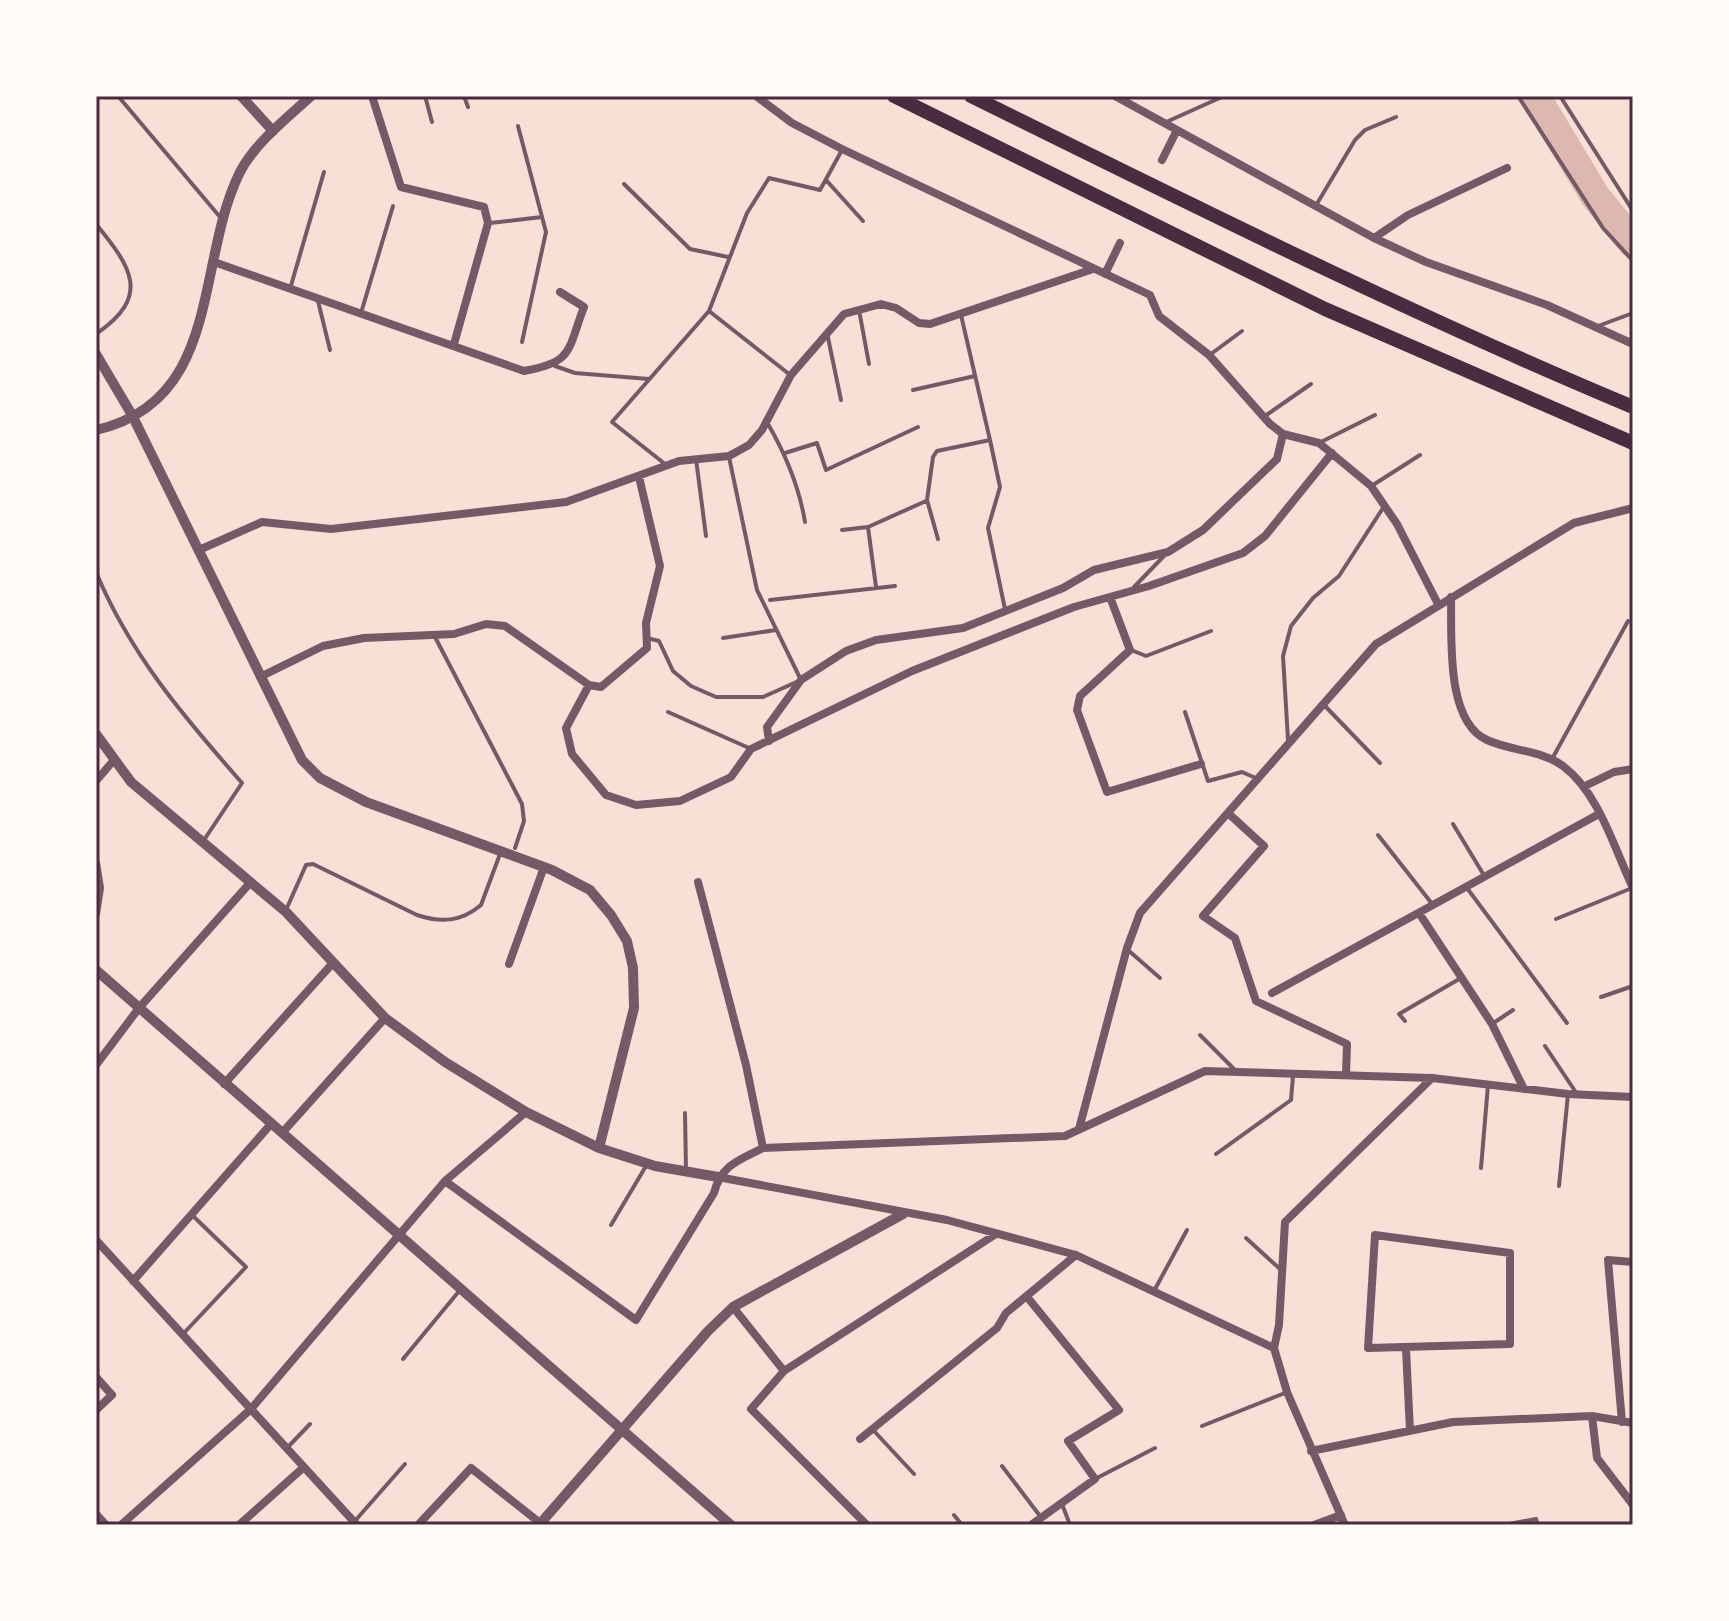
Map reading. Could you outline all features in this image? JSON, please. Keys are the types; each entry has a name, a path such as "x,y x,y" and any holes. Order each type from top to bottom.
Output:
{"highway":[{"path":"894,96 1325,309 1633,443"},
{"path":"971,96 1210,216 1429,319 1633,407"}],"street":[{"path":"241,96 273,131"},
{"path":"96,430 132,415 159,397 189,357 222,219 241,170 273,131 311,96"},
{"path":"372,96 401,187 484,207 488,223 454,344"},
{"path":"756,96 792,123 842,149 1150,295 1159,316 1209,355 1263,417 1283,434 1319,443 1371,486 1438,604"},
{"path":"1115,96 1315,209 1374,238 1633,344"},
{"path":"1162,160 1176,132"},
{"path":"1374,238 1408,215 1507,168"},
{"path":"1105,274 1120,243"},
{"path":"214,262 524,371 555,366 564,357 584,307 560,292"},
{"path":"199,550 262,522 331,529 566,502 667,465 729,456 749,445 767,421 791,375 844,314 881,304 896,308 919,323 930,324 1093,269"},
{"path":"96,354 132,415 302,760 320,778 366,802 544,867 590,890 611,915 627,941 633,968 634,1008 599,1148"},
{"path":"769,741 767,727 801,680 846,651 876,640 963,628 1063,588 1094,570 1168,552 1203,530 1277,459 1283,434"},
{"path":"589,685 566,728 572,754 606,795 636,805 680,801 731,777 751,749 912,671 1028,624 1243,553 1265,536 1332,453"},
{"path":"260,677 323,646 364,638 454,634 486,624 505,626 589,685 601,687 647,648 646,623 660,566 639,477"},
{"path":"1079,1129 1127,948 1140,913 1376,644 1574,523 1633,508"},
{"path":"1110,597 1130,650 1080,696 1077,710 1107,792 1201,764"},
{"path":"1451,597 1457,699 1463,717 1485,739 1552,759 1585,786 1633,888"},
{"path":"96,734 131,782 286,912 385,1018 445,1062 526,1112 599,1148 647,1164 903,1214 1076,1255 1274,1348"},
{"path":"96,781 114,760"},
{"path":"1585,786 1614,772 1633,769"},
{"path":"1228,813 1264,846 1203,916 1235,938 1256,1001 1347,1044 1346,1075"},
{"path":"1272,993 1599,814"},
{"path":"96,863 100,888 96,914"},
{"path":"509,964 544,867"},
{"path":"698,882 746,1065 763,1148"},
{"path":"96,1065 139,1008 249,884"},
{"path":"1419,913 1492,1024 1524,1089"},
{"path":"224,1084 332,964"},
{"path":"96,970 731,1525"},
{"path":"282,1133 385,1018"},
{"path":"445,1181 636,1320 714,1193 718,1177 733,1162 763,1148 1065,1136 1205,1071 1432,1078 1572,1094 1633,1097"},
{"path":"1345,1525 1287,1392 1274,1348 1285,1222 1432,1078"},
{"path":"121,1525 251,1409 445,1181 526,1112"},
{"path":"133,1281 271,1124"},
{"path":"418,1525 471,1468 540,1524 733,1307 903,1214"},
{"path":"867,1525 751,1409 784,1371 996,1234"},
{"path":"1375,1235 1510,1253 1510,1344 1406,1349 1368,1348 1375,1235"},
{"path":"96,1240 356,1524"},
{"path":"860,1439 997,1328 1006,1313 1028,1298 1076,1255"},
{"path":"1622,1422 1608,1260 1633,1262"},
{"path":"1028,1298 1119,1410 1068,1441 1095,1479 1031,1525"},
{"path":"733,1307 784,1371"},
{"path":"1406,1349 1410,1431"},
{"path":"96,1377 112,1395 96,1410"},
{"path":"1592,1416 1597,1458 1633,1505"},
{"path":"1311,1451 1453,1422 1592,1416 1633,1423"},
{"path":"242,1524 304,1467"},
{"path":"96,1514 106,1525"},
{"path":"1314,1525 1341,1515"}],"lane":[{"path":"118,96 222,219"},
{"path":"425,96 432,122"},
{"path":"464,96 468,107"},
{"path":"1162,124 1224,96"},
{"path":"1518,96 1603,228 1633,261"},
{"path":"1560,96 1633,211"},
{"path":"1315,209 1355,140 1365,130 1396,117"},
{"path":"518,126 546,232 522,342"},
{"path":"667,465 612,422 709,311 747,213 769,178 820,190 842,149"},
{"path":"290,289 324,172"},
{"path":"826,180 863,221"},
{"path":"624,184 690,249 728,257"},
{"path":"361,313 393,206"},
{"path":"488,223 542,217"},
{"path":"96,224 121,256 130,274 132,288 128,303 115,321 96,334"},
{"path":"317,298 330,350"},
{"path":"859,310 869,364"},
{"path":"709,311 791,375"},
{"path":"1595,327 1633,313"},
{"path":"961,314 1000,487 988,528 1005,609"},
{"path":"827,331 841,400"},
{"path":"1209,355 1242,331"},
{"path":"555,366 575,373 649,379"},
{"path":"913,390 975,376"},
{"path":"1263,417 1311,384"},
{"path":"1319,443 1375,415"},
{"path":"767,421 785,453 805,522"},
{"path":"785,453 817,443 826,470 918,427"},
{"path":"938,539 927,500 928,479 937,451 990,440"},
{"path":"1371,486 1420,455"},
{"path":"647,638 659,641 673,671 691,686 716,697 763,697 801,680 754,577 729,456"},
{"path":"696,459 706,536"},
{"path":"842,530 868,527 927,500"},
{"path":"1288,744 1283,656 1291,626 1313,598 1339,576 1385,506"},
{"path":"868,527 876,587"},
{"path":"1129,592 1168,552"},
{"path":"96,572 131,644 178,710 242,783 202,841"},
{"path":"770,600 895,586"},
{"path":"1552,759 1628,621"},
{"path":"723,638 776,630"},
{"path":"1130,650 1146,656 1211,631"},
{"path":"434,635 522,804 524,821 515,848"},
{"path":"1323,704 1380,763"},
{"path":"668,712 751,749"},
{"path":"1185,712 1208,781 1242,772 1258,779"},
{"path":"1453,824 1486,877"},
{"path":"1378,835 1433,906"},
{"path":"286,912 306,865 313,864 417,915 435,921 449,921 481,905 501,851"},
{"path":"1467,888 1567,1023"},
{"path":"1556,919 1633,888"},
{"path":"1127,948 1160,978"},
{"path":"1405,1021 1399,1014 1463,977"},
{"path":"1601,997 1633,986"},
{"path":"1492,1024 1513,1010"},
{"path":"1200,1035 1235,1070"},
{"path":"1545,1046 1572,1094 1559,1186"},
{"path":"1216,1154 1291,1100 1293,1076"},
{"path":"1481,1168 1488,1085"},
{"path":"685,1113 686,1171"},
{"path":"611,1225 647,1164"},
{"path":"181,1336 246,1267 193,1216"},
{"path":"1154,1292 1187,1230"},
{"path":"1246,1238 1282,1271"},
{"path":"403,1359 462,1288"},
{"path":"1202,1426 1287,1392"},
{"path":"287,1448 310,1424"},
{"path":"872,1429 914,1474"},
{"path":"1095,1479 1155,1448"},
{"path":"356,1524 405,1464"},
{"path":"1002,1466 1041,1518"},
{"path":"1062,1502 1070,1525"},
{"path":"954,1515 962,1525"},
{"path":"1503,1525 1536,1519 1538,1525"}],"waterway":[{"path":"1535,96 1595,196 1633,243"}]}
